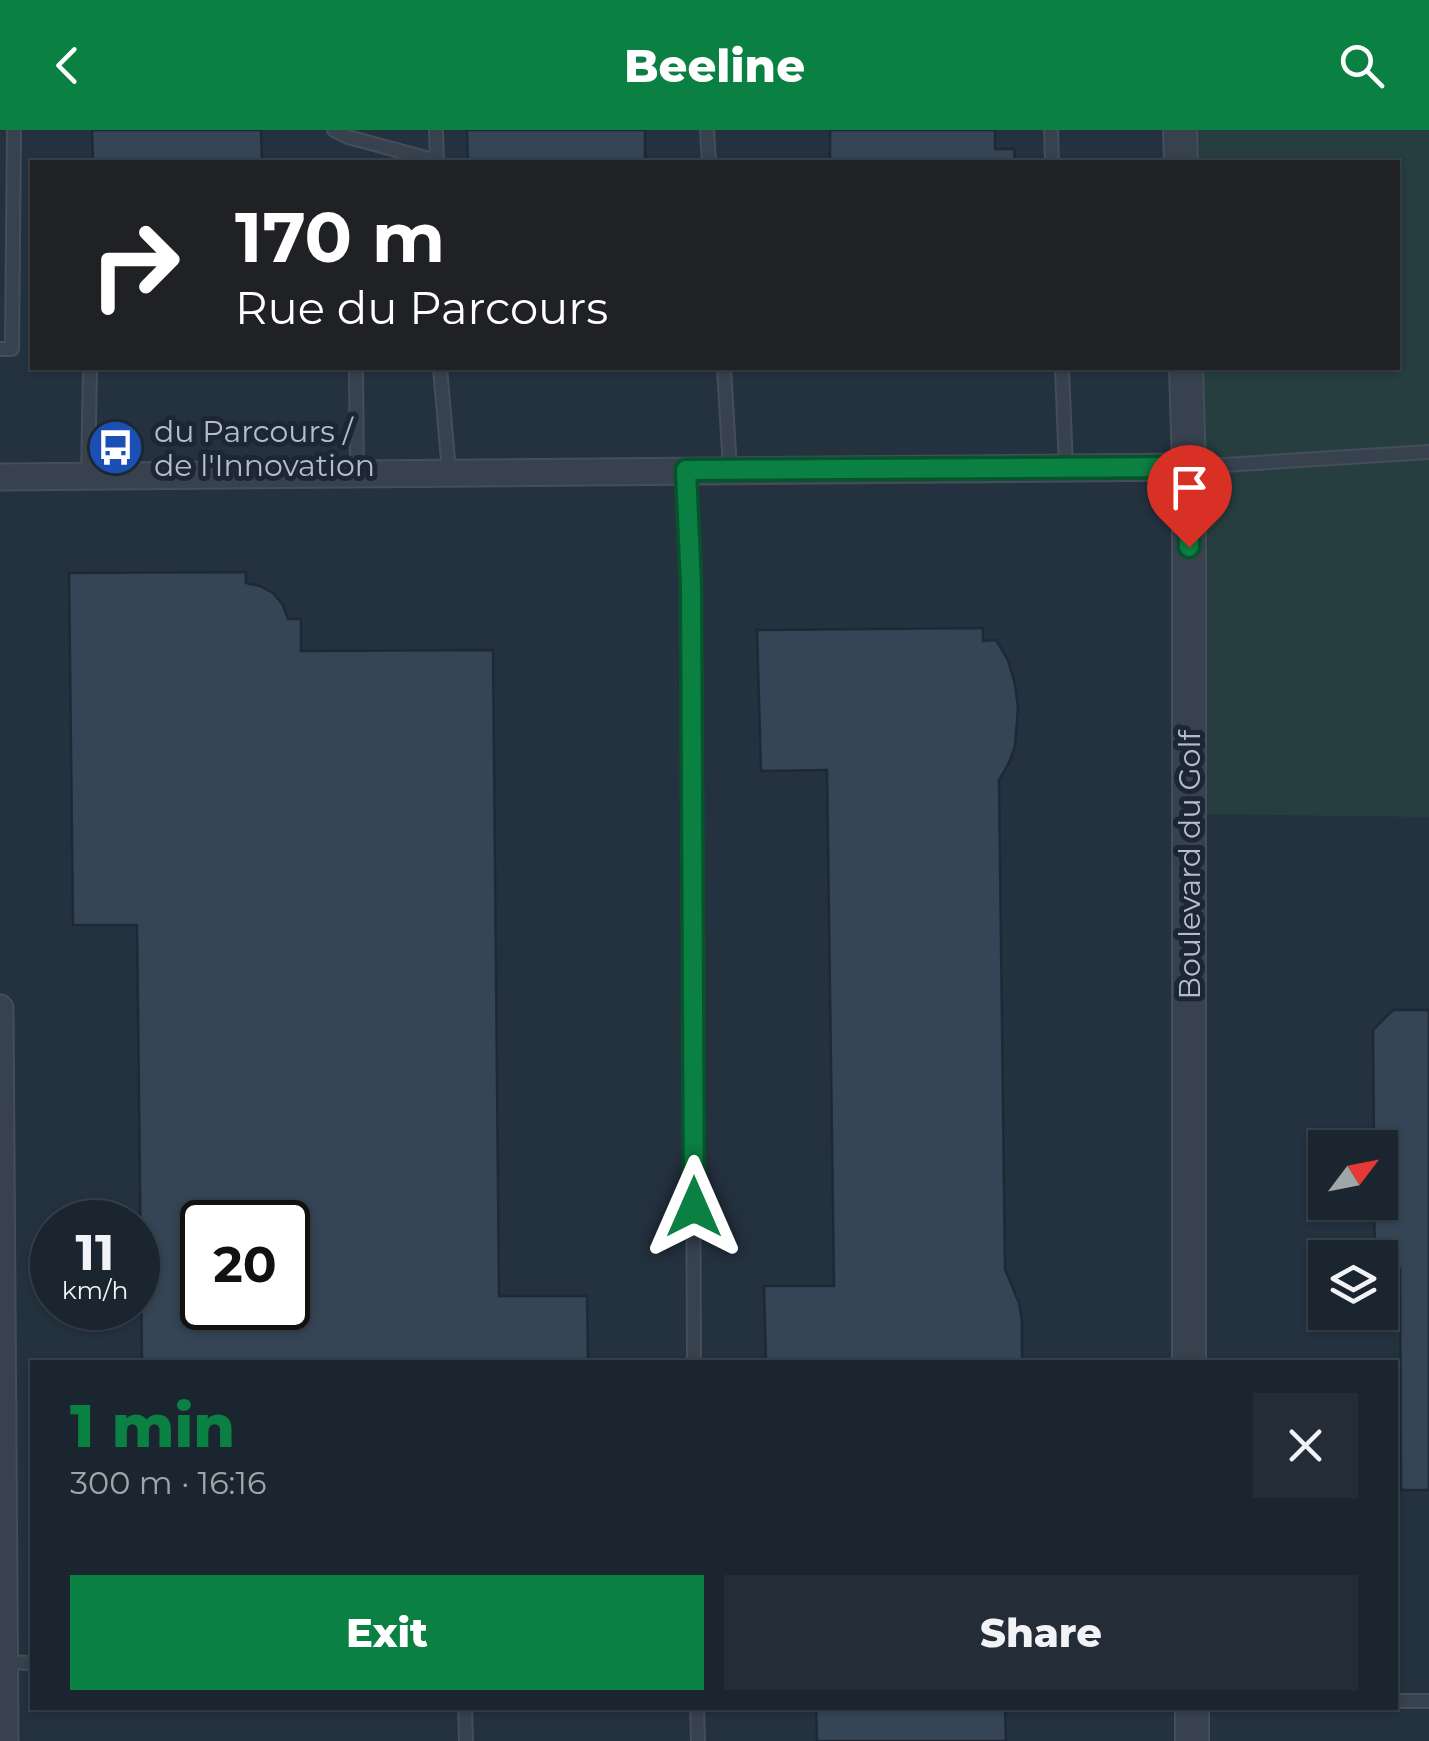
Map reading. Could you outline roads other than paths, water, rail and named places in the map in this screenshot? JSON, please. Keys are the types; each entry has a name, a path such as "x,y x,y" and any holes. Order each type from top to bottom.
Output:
{"street":[{"path":"1180,130 1181,160"},
{"name":"Boulevard du Golf","path":"1186,370 1188,1360"},
{"path":"0,477 1189,467"},
{"path":"0,1008 6,1741"},
{"path":"1192,1710 1192,1741"}],"lane":[{"path":"0,349 12,349 14,130"},
{"path":"334,130 430,160"},
{"path":"436,130 437,160"},
{"path":"708,130 710,160"},
{"path":"1050,130 1052,160"},
{"path":"88,476 90,370"},
{"path":"356,370 357,473"},
{"path":"440,370 450,472"},
{"path":"724,370 730,470"},
{"path":"1062,370 1066,468"},
{"path":"1189,467 1429,452"},
{"path":"686,470 691,586 694,1360"},
{"path":"5,1662 30,1663"},
{"path":"1398,1701 1429,1701"},
{"path":"465,1710 466,1741"},
{"path":"697,1710 698,1741"}],"place":[{"name":"du Parcours / de l'Innovation","path":"115,448"}]}
